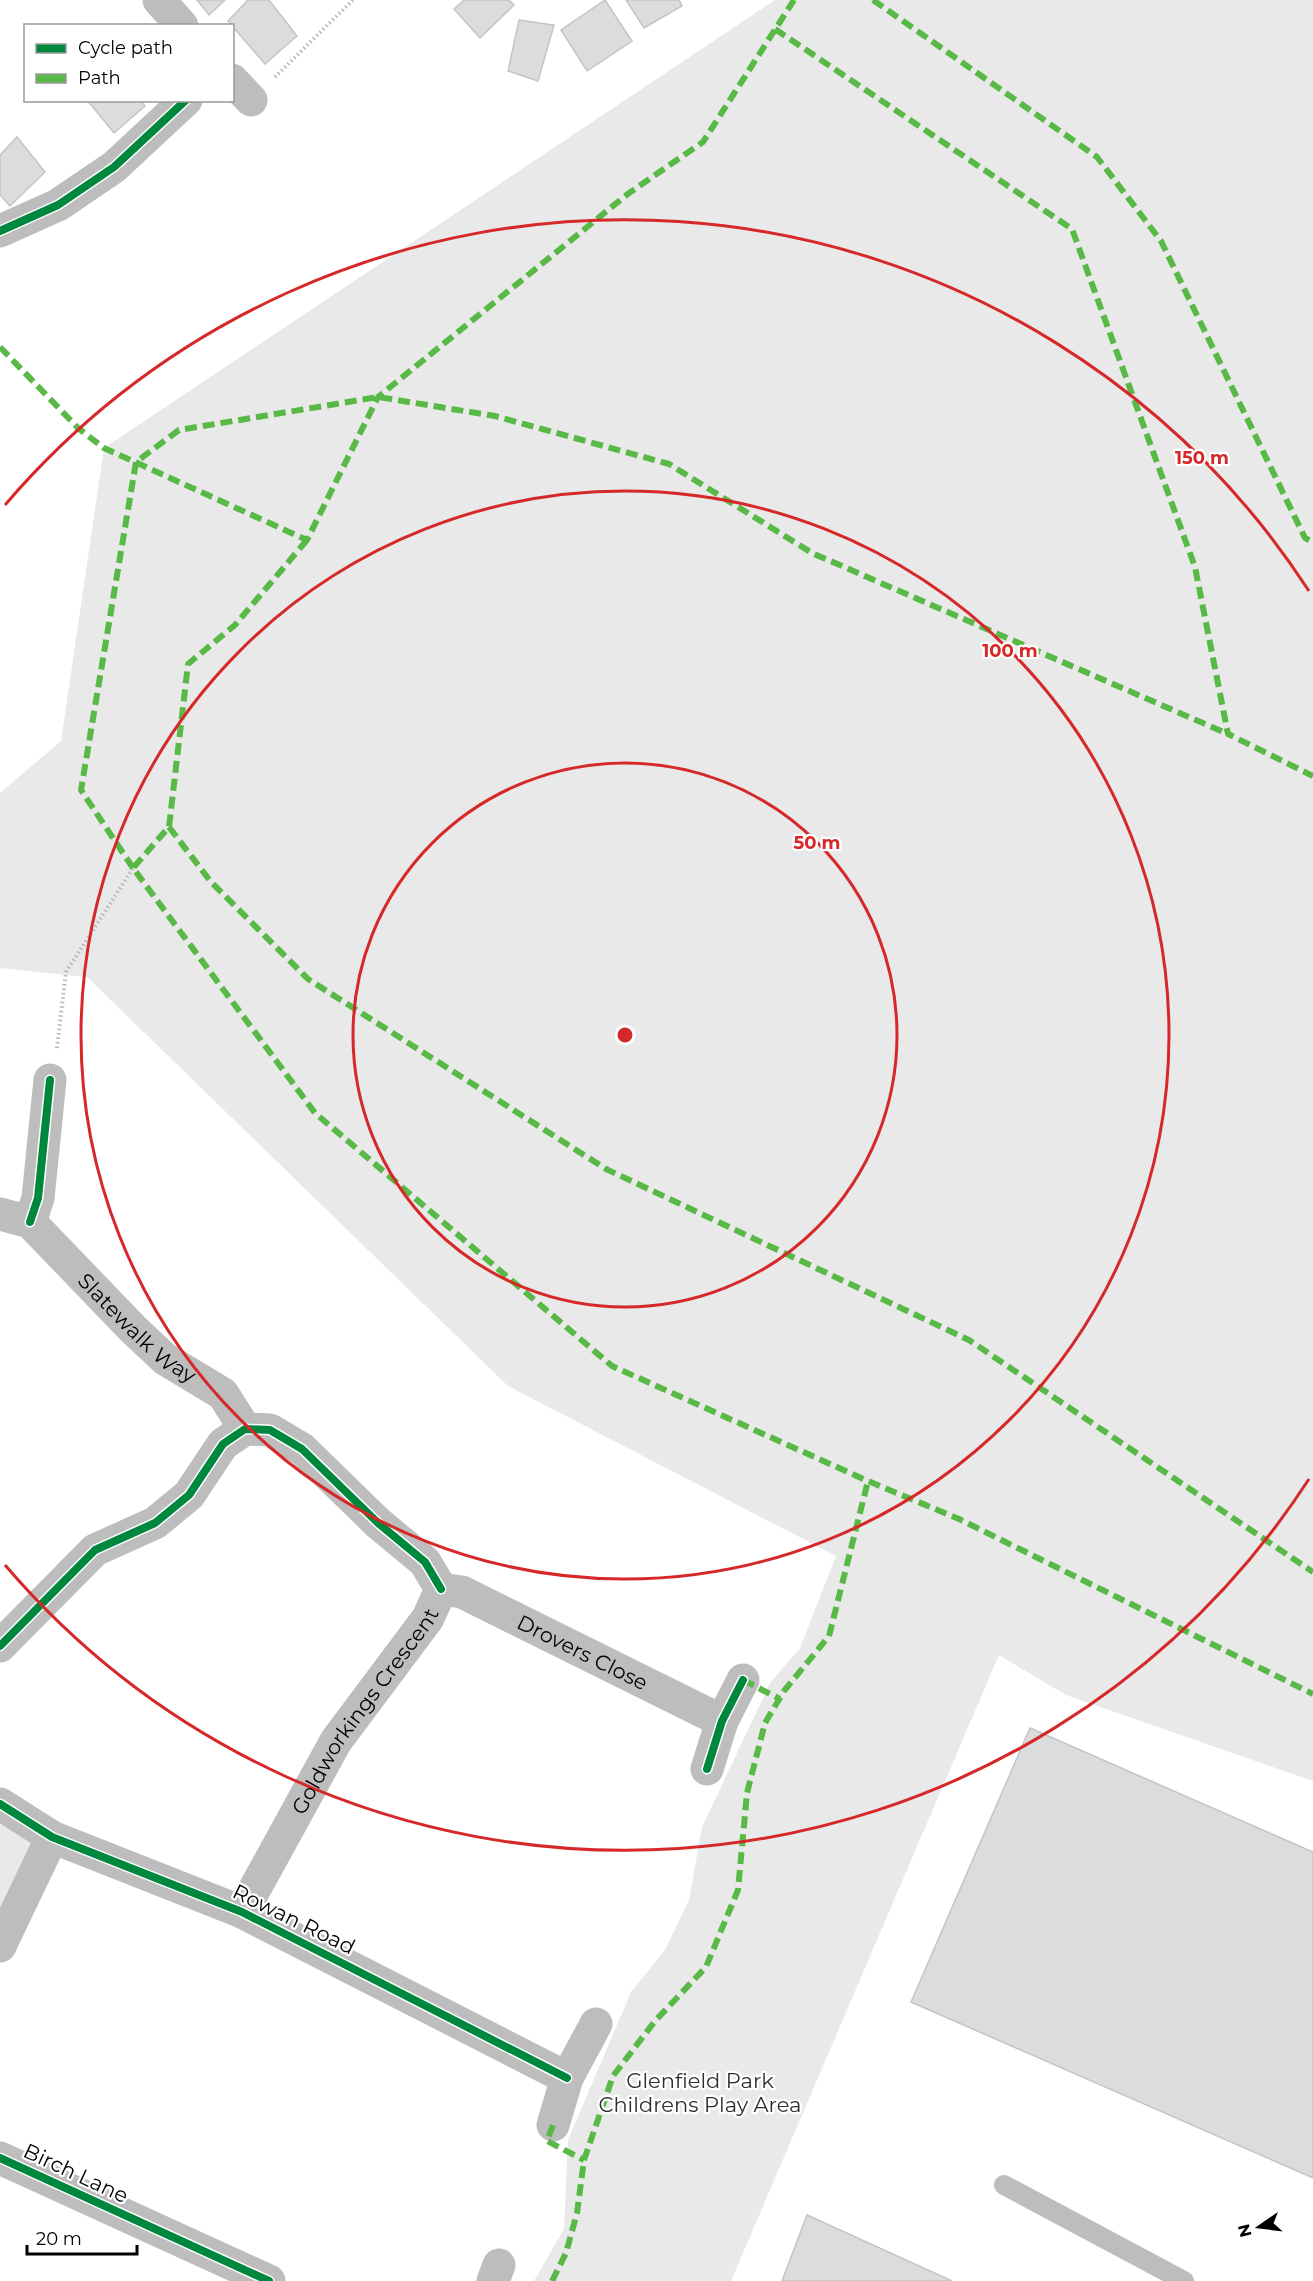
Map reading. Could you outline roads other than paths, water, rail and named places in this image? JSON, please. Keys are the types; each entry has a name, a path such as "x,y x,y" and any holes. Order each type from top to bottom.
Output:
{"street":[{"path":"159,0 180,24"},
{"path":"0,231 58,205 114,167 184,102"},
{"name":"Slatewalk Way","path":"50,1080 38,1198 15,1218 165,1359 223,1394 244,1429"},
{"path":"0,1646 95,1550 155,1523 189,1495 223,1444 244,1429"},
{"name":"Goldworkings Crescent","path":"242,1912 336,1741 428,1618 441,1589 425,1562 378,1523 303,1449 270,1430 244,1429"},
{"name":"Drovers Close","path":"441,1589 462,1592 722,1721"},
{"path":"707,1769 722,1721 743,1680"},
{"name":"Rowan Road","path":"0,1804 52,1837 242,1912 567,2078"},
{"path":"0,1946 52,1837"},
{"path":"553,2125 567,2078 596,2024"},
{"name":"Birch Lane","path":"0,2158 269,2281"}],"lane":[{"path":"1004,2186 1184,2281"}],"park label":[{"name":"Glenfield Park Childrens Play Area","path":"700,2092"}]}
